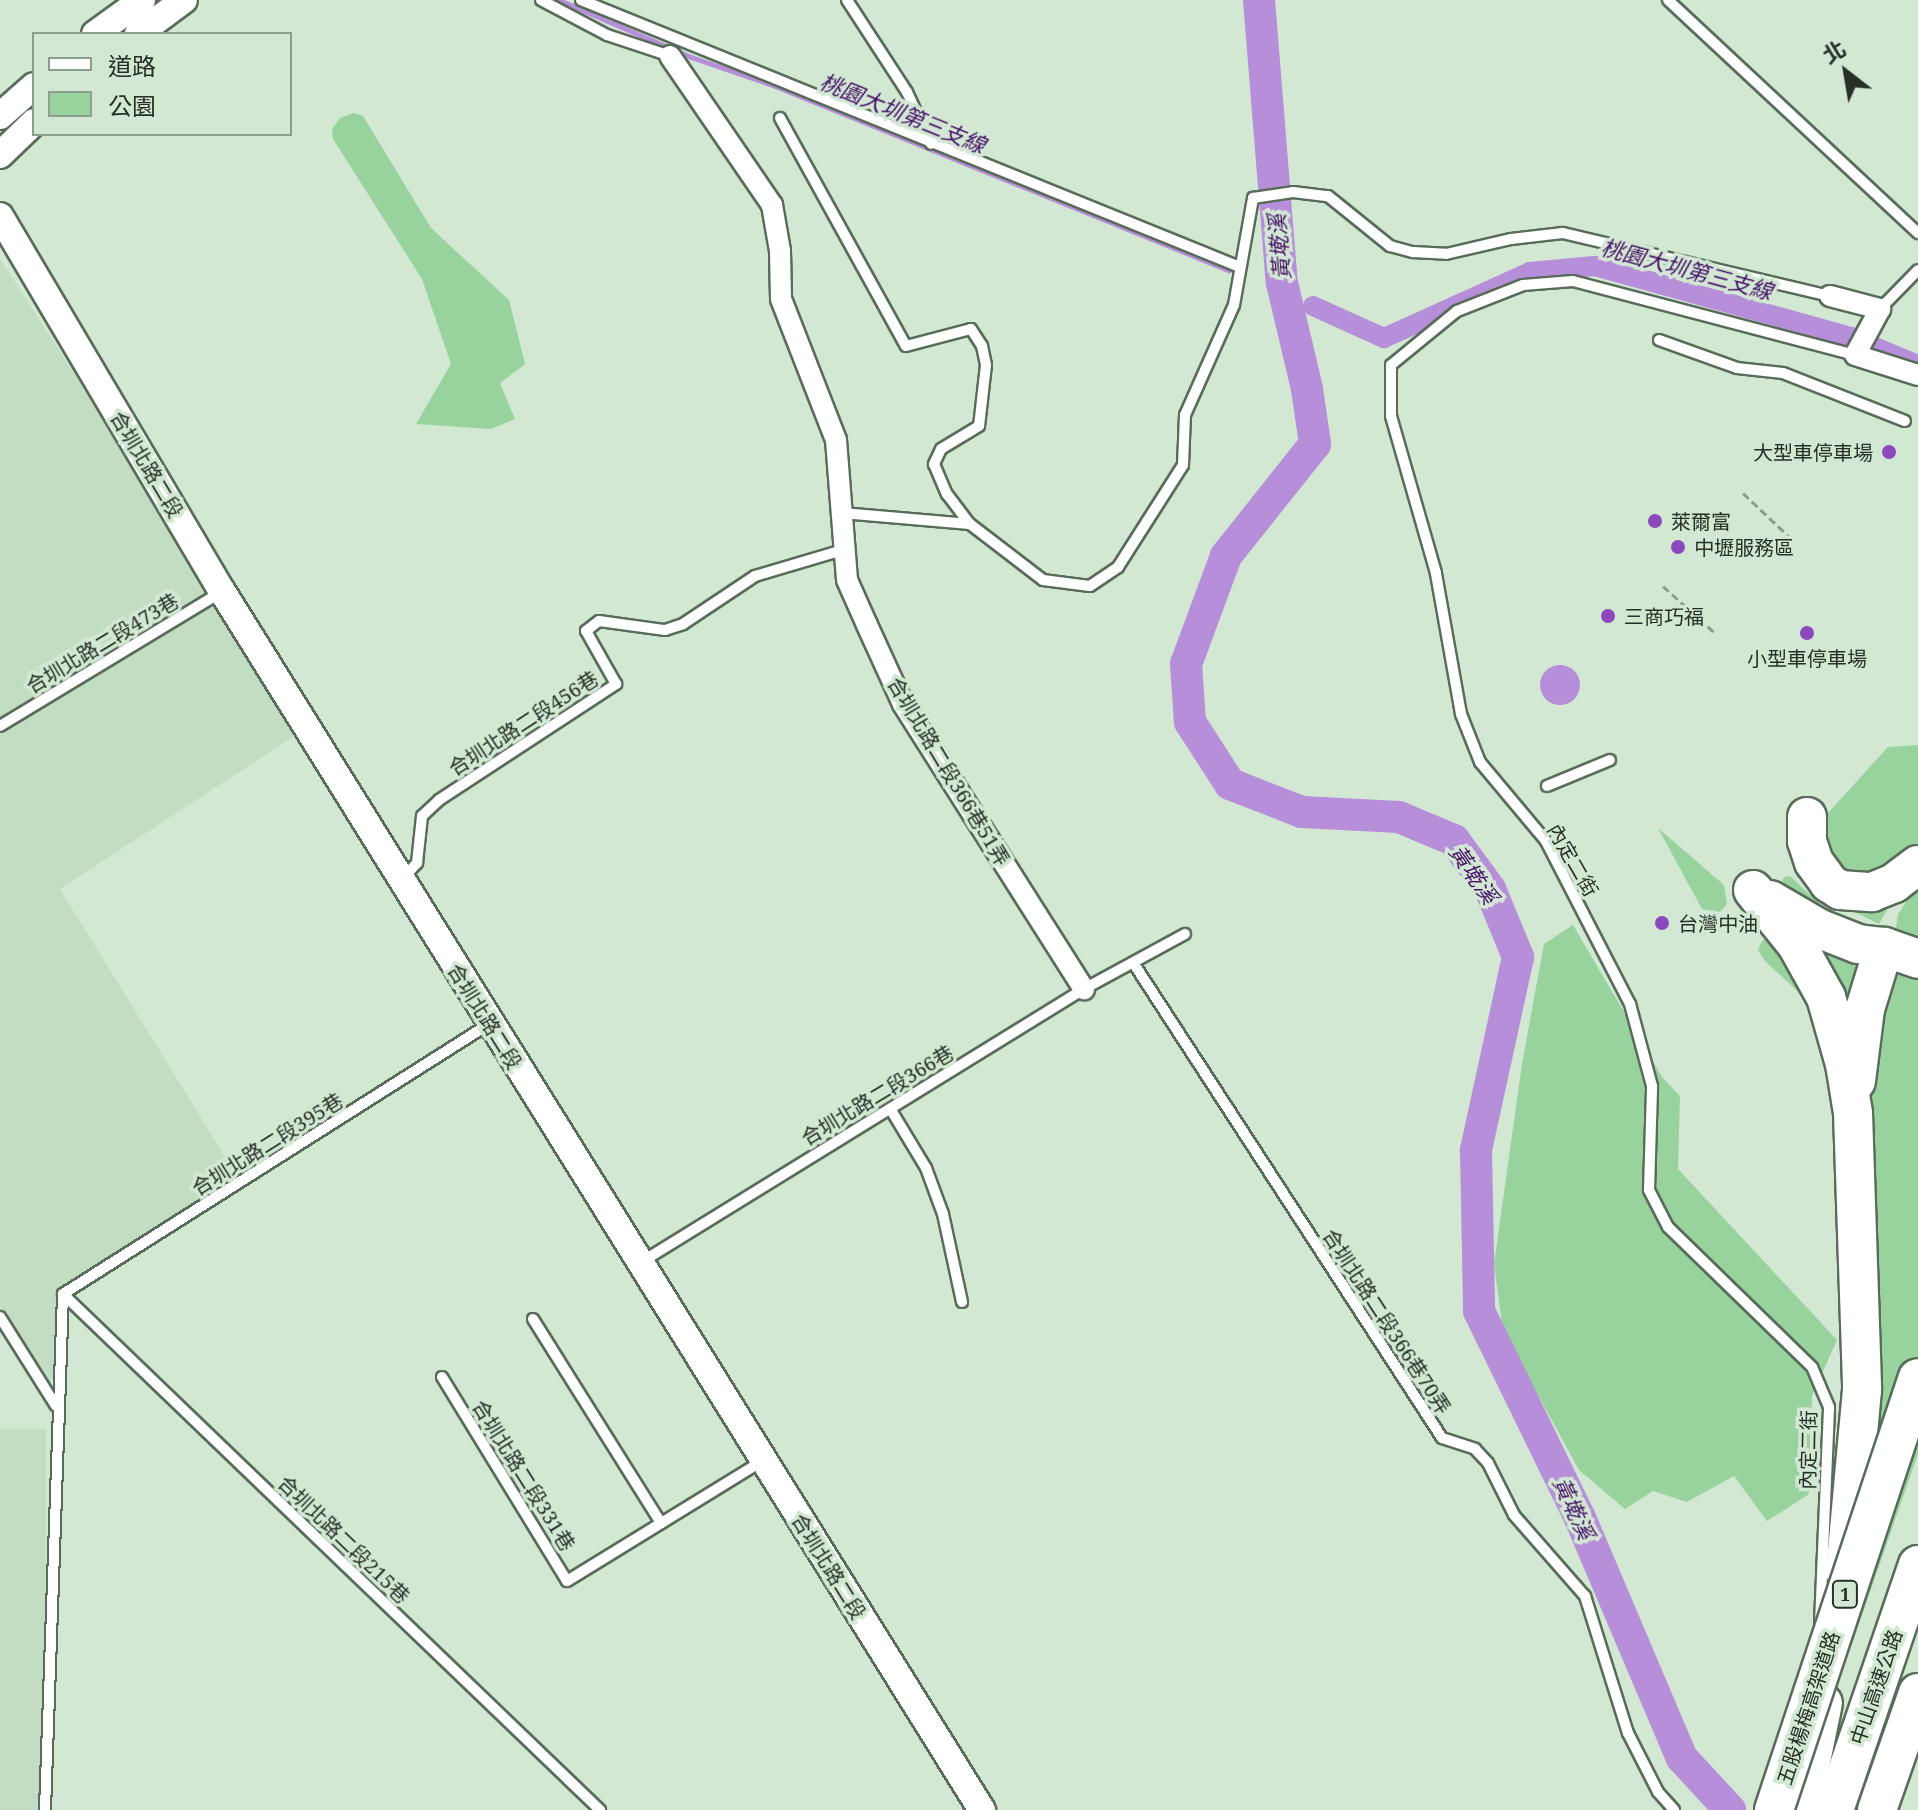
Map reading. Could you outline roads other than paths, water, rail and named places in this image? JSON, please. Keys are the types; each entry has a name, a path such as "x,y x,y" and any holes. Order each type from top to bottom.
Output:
{"highway":[{"path":"1901,953 1827,901 1803,872 1800,849 1807,817 1807,841 1814,862 1829,883 1840,890 1872,892 1894,883 1918,865"},
{"path":"1801,1810 1840,1622 1862,1390 1853,1113 1845,1064 1826,997 1797,945 1753,890 1820,929 1858,944 1901,953"},
{"path":"1853,1113 1865,1009 1901,953"},
{"name":"五股楊梅高架道路","path":"1771,1810 1918,1378"},
{"name":"中山高速公路","path":"1834,1810 1918,1565"},
{"name":"中山高速公路","path":"1877,1810 1918,1693"},
{"path":"1892,1810 1918,1764"}],"street":[{"path":"98,32 142,0"},
{"path":"141,32 184,0"},
{"name":"合圳北路二段366巷51弄","path":"672,48 772,205 780,251 781,299 836,440 847,549 847,580 903,704 1084,989"},
{"path":"0,116 32,88"},
{"path":"0,155 32,124"},
{"name":"合圳北路二段","path":"0,216 222,591 489,1024 982,1810"},
{"path":"1830,296 1877,313 1857,350 1918,375"}],"lane":[{"path":"541,0 607,35 672,48 786,80 931,144 1240,267"},
{"path":"581,0 672,48"},
{"path":"847,0 907,92 931,144"},
{"path":"1668,0 1918,233"},
{"path":"780,118 906,346 971,329 982,346 986,365 979,426 941,449 934,464 947,494 970,524 1043,580 1090,586 1118,567 1183,465 1185,415 1234,305 1253,198 1293,192 1328,196 1390,246 1413,252 1446,254 1511,239 1563,233 1830,296"},
{"path":"1877,313 1918,270"},
{"name":"內定二街","path":"1771,1810 1819,1635 1829,1407 1812,1367 1668,1227 1649,1190 1652,1086 1630,1004 1546,841 1480,762 1461,714 1436,573 1391,416 1391,365 1457,311 1523,285 1573,281 1857,350"},
{"path":"1659,340 1737,368 1783,373 1905,421"},
{"path":"842,513 970,524"},
{"name":"合圳北路二段456巷","path":"402,880 417,863 422,816 439,800 616,684 586,631 599,621 665,630 683,624 755,576 847,549"},
{"name":"合圳北路二段473巷","path":"0,726 222,591"},
{"path":"1547,786 1610,760"},
{"name":"合圳北路二段366巷","path":"641,1262 1084,989 1185,934"},
{"name":"合圳北路二段366巷70弄","path":"1134,964 1442,1438 1475,1449 1488,1463 1514,1515 1585,1596 1628,1733 1658,1792 1674,1810"},
{"name":"合圳北路二段395巷","path":"63,1294 489,1024"},
{"path":"891,1110 926,1168 943,1214 962,1302"},
{"path":"45,1810 63,1294"},
{"name":"合圳北路二段215巷","path":"63,1294 600,1810"},
{"path":"0,1317 57,1407"},
{"path":"533,1319 661,1523"},
{"name":"合圳北路二段331巷","path":"442,1377 567,1581 764,1460"}],"waterway":[{"name":"桃園大圳第三支線","path":"559,0 691,57 775,86 1229,270"},
{"name":"黃墘溪","path":"1259,0 1282,283 1307,389 1315,444 1226,556 1186,664 1190,722 1230,784 1302,812 1399,817 1454,840 1490,889 1518,957 1476,1150 1479,1311 1580,1518 1682,1758 1730,1810"},
{"name":"桃園大圳第三支線","path":"1313,306 1384,338 1530,272 1595,266 1851,337 1918,365"}],"place":[{"name":"大型車停車場","path":"1889,452"},
{"name":"萊爾富","path":"1655,521"},
{"name":"中壢服務區","path":"1678,547"},
{"name":"三商巧福","path":"1608,616"},
{"name":"小型車停車場","path":"1807,633"},
{"name":"台灣中油","path":"1662,923"}]}
